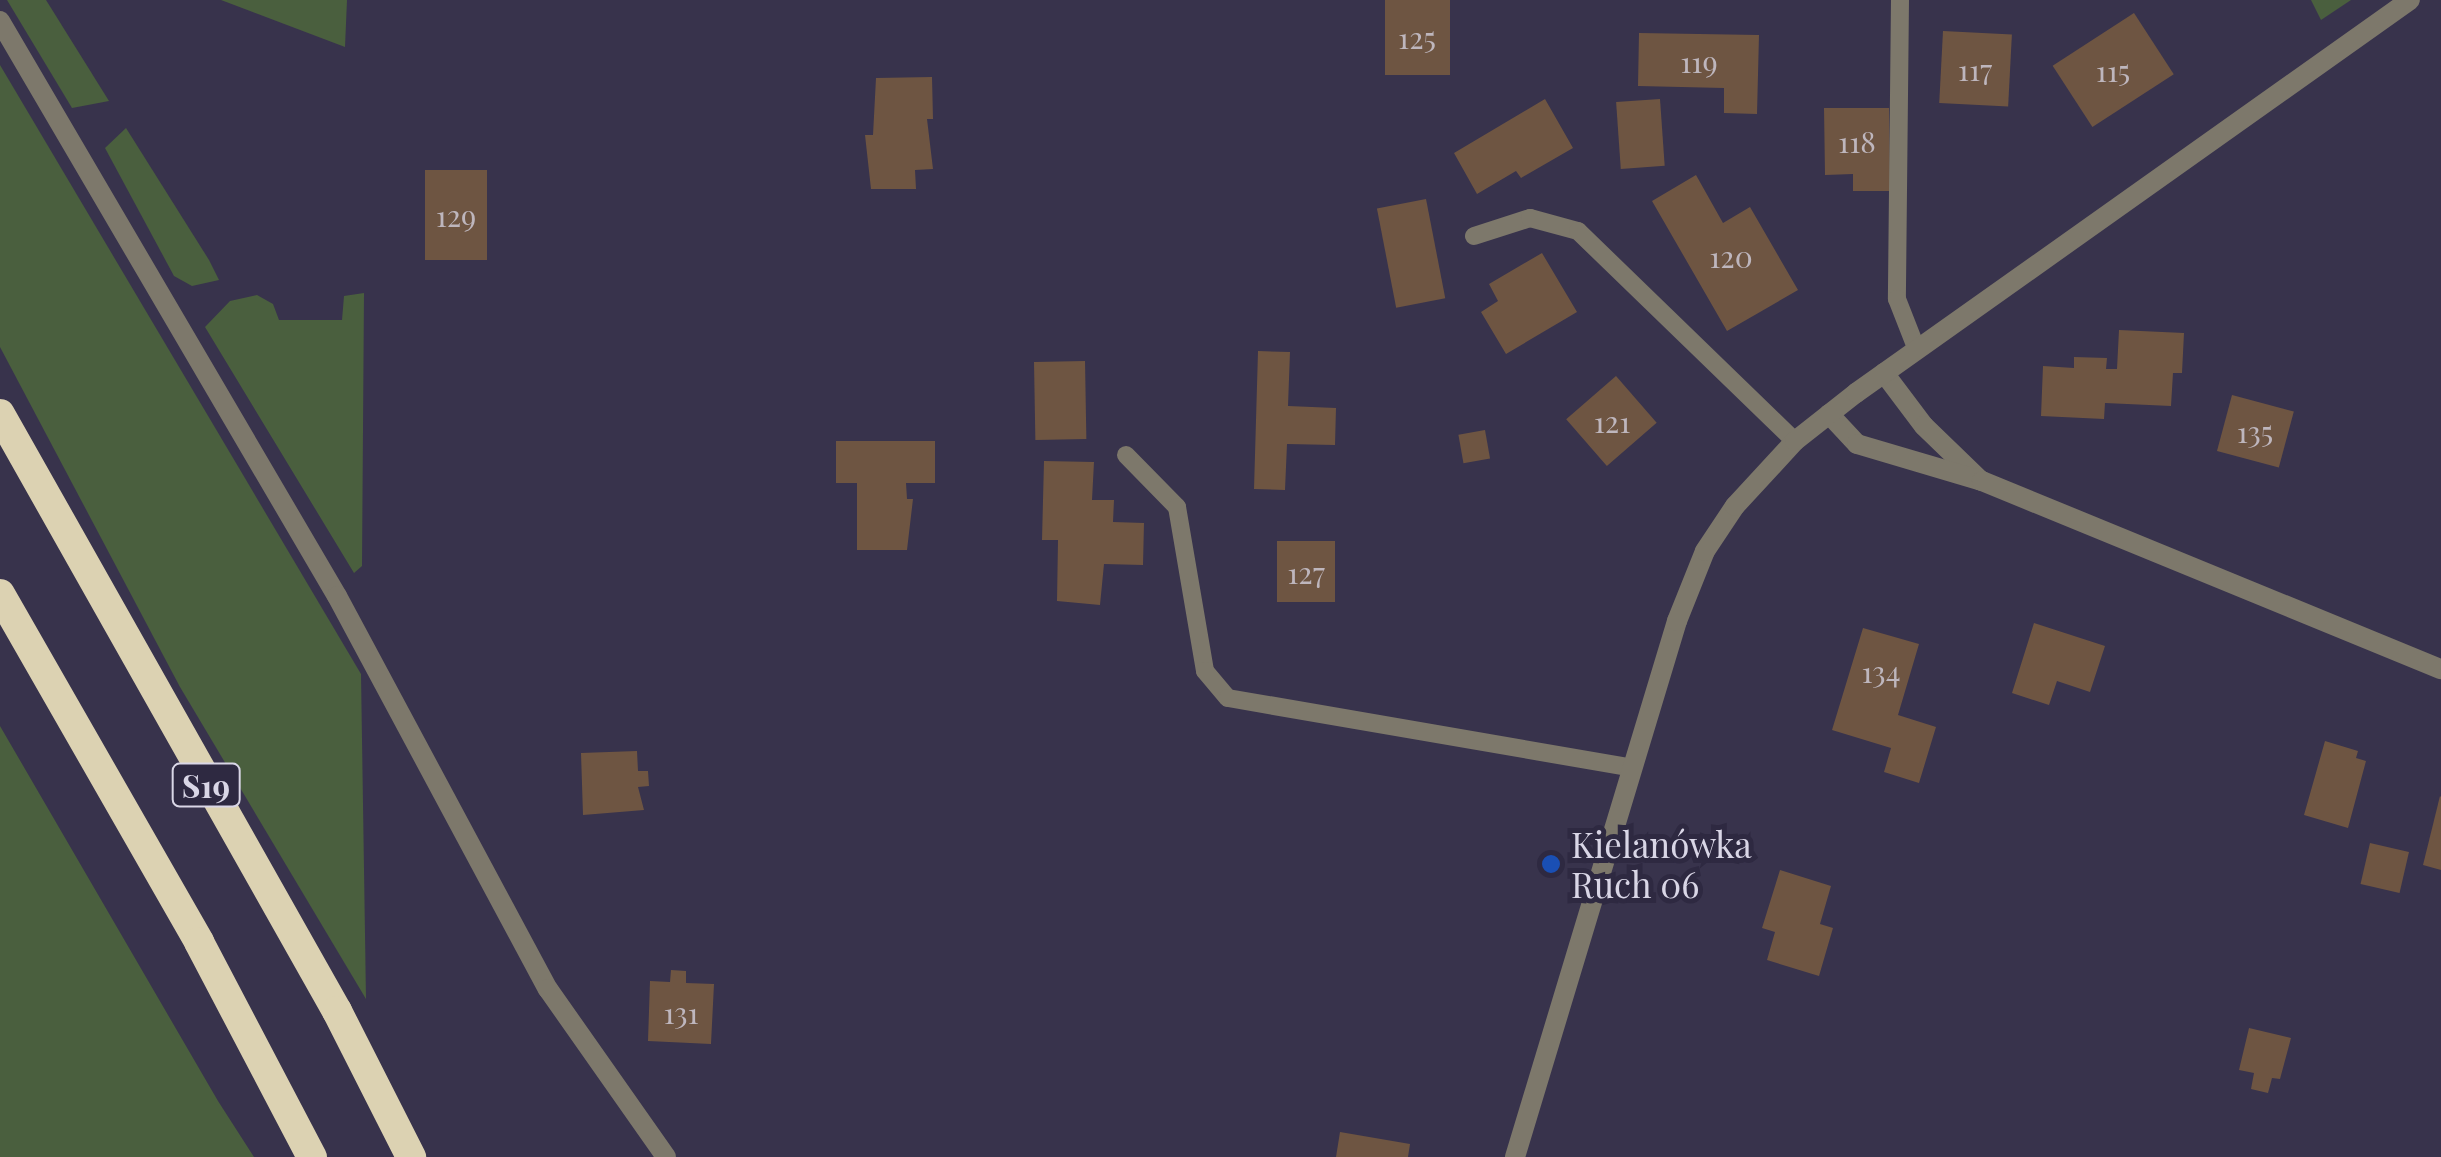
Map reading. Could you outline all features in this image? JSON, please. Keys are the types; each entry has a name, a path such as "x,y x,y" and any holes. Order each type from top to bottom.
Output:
{"highway":[{"name":"S19","path":"0,414 337,1010 411,1157"},
{"name":"S19","path":"0,594 199,942 312,1157"}],"street":[{"path":"1515,1157 1633,768 1705,551 1735,506 1795,441 1828,414 2410,0"},
{"path":"0,21 337,596 548,989 666,1157"},
{"path":"1884,373 1924,426 1982,481"},
{"path":"1828,414 1856,444 1982,481 2441,669"}],"lane":[{"path":"1900,0 1897,298 1917,350"},
{"path":"1474,236 1530,218 1578,231 1795,441"},
{"path":"1126,455 1177,508 1205,670 1228,698 1633,768"}],"green space":[{"path":"7,0 46,0 109,101 72,108"},
{"path":"221,0 347,0 345,47"},
{"path":"2311,0 2351,0 2321,20"},
{"path":"0,65 361,674 366,999 180,687 0,347"},
{"path":"126,128 219,280 192,286 174,276 105,148"},
{"path":"364,293 362,566 354,573 205,327 230,301 257,295 273,304 279,320 342,320 344,296"},
{"path":"0,726 218,1101 254,1157 0,1157"}],"building":[{"path":"1385,0 1450,0 1450,75 1385,75"},
{"path":"2134,13 2174,74 2092,127 2053,66"},
{"path":"1943,31 2012,35 2008,107 1939,103"},
{"path":"1639,33 1759,35 1757,114 1724,113 1724,88 1638,86"},
{"path":"932,77 933,119 927,119 933,169 915,170 916,189 871,189 865,135 873,135 876,78"},
{"path":"1545,99 1573,148 1521,178 1516,171 1477,194 1454,153"},
{"path":"1660,99 1665,166 1621,169 1616,102"},
{"path":"1824,108 1889,108 1890,191 1853,191 1853,174 1825,175"},
{"path":"425,170 487,170 487,260 425,260"},
{"path":"1696,175 1723,223 1750,207 1798,290 1727,331 1652,201"},
{"path":"1426,199 1445,298 1396,308 1377,209"},
{"path":"1542,253 1577,312 1506,354 1481,312 1498,301 1489,284"},
{"path":"2119,330 2184,333 2182,373 2173,373 2171,406 2105,403 2104,419 2041,416 2043,366 2074,368 2074,357 2107,358 2106,369 2117,369"},
{"path":"1258,351 1290,352 1288,406 1336,408 1335,445 1287,444 1285,490 1254,489"},
{"path":"1085,361 1086,439 1035,440 1034,362"},
{"path":"1616,376 1657,423 1607,466 1566,419"},
{"path":"2232,395 2294,412 2279,468 2217,451"},
{"path":"1485,430 1490,459 1463,463 1458,435"},
{"path":"836,441 935,441 935,483 906,483 907,499 913,499 907,550 857,550 857,483 836,483"},
{"path":"1044,461 1094,462 1092,500 1114,500 1113,522 1144,523 1143,565 1104,564 1100,605 1057,601 1058,540 1042,540"},
{"path":"1277,541 1335,541 1335,602 1277,602"},
{"path":"2034,623 2105,646 2090,692 2057,681 2049,705 2012,693"},
{"path":"1863,628 1919,644 1898,715 1936,727 1919,783 1884,772 1891,748 1832,730"},
{"path":"2325,741 2358,751 2356,758 2366,761 2348,828 2304,815"},
{"path":"637,751 638,771 648,771 649,786 638,787 644,810 583,815 581,753"},
{"path":"2441,797 2441,870 2423,865"},
{"path":"2370,843 2409,852 2400,893 2361,884"},
{"path":"1780,870 1831,886 1820,924 1833,928 1819,976 1767,960 1775,932 1762,928"},
{"path":"671,970 686,971 686,983 714,984 711,1044 648,1041 650,981 670,982"},
{"path":"2249,1028 2291,1038 2280,1079 2272,1078 2268,1093 2251,1089 2254,1073 2239,1070"},
{"path":"1340,1132 1410,1144 1408,1157 1336,1157"}],"place":[{"name":"Kielanówka Ruch 06","path":"1551,864"}]}
